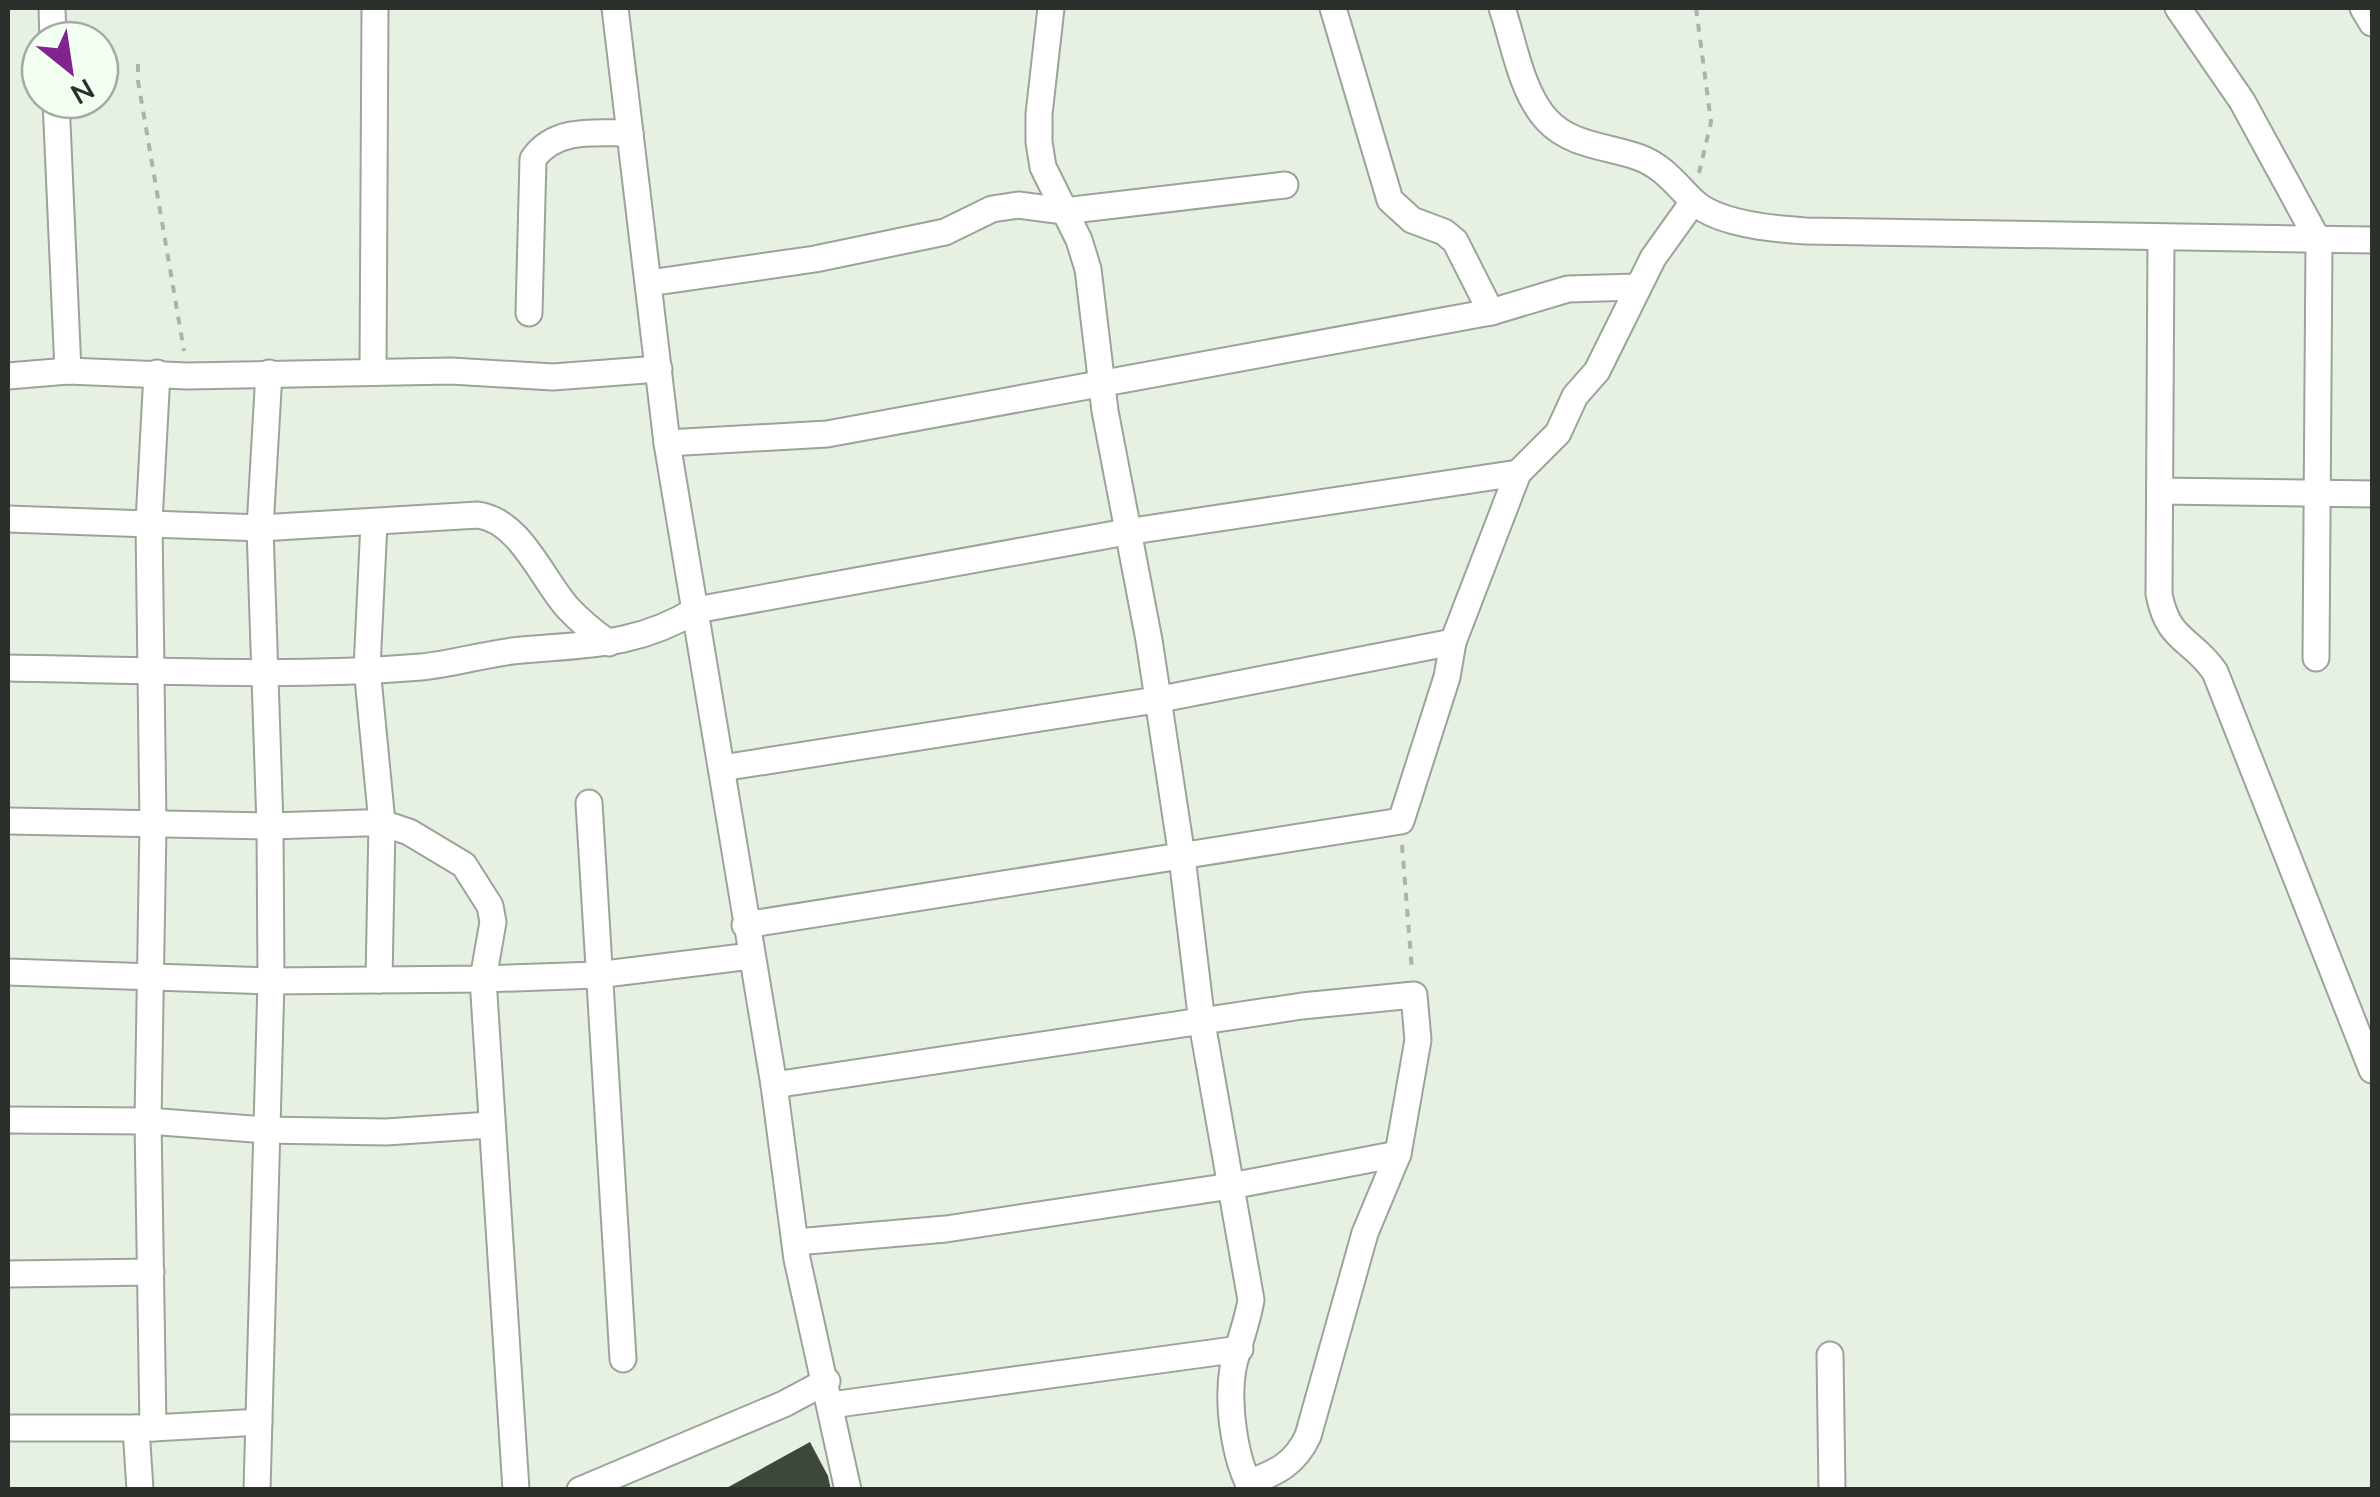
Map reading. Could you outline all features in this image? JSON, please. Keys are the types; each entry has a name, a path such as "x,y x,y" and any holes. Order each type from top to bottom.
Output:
{"street":[{"path":"373,372 375,8"},
{"path":"614,8 667,443 774,1085 796,1242 848,1490"},
{"path":"774,1085 1202,1023 1302,1006 1414,995 1418,1040 1398,1154 1365,1233 1300,1454 1278,1472 1250,1486 1234,1443 1233,1369 1250,1300 1202,1023 1182,856 1149,640 1126,532 1102,385 1088,269 1079,240 1044,167 1038,142 1051,8"},
{"path":"1333,8 1390,200 1412,220 1456,241 1491,312"},
{"path":"1502,8 1530,94 1549,123 1574,139 1637,156 1657,166 1680,184 1693,202 1734,221 1765,229 2372,240"},
{"path":"2178,8 2242,100 2319,242 2316,658"},
{"path":"2363,8 2372,23"},
{"path":"57,120 68,372"},
{"path":"529,313 533,159 542,144 561,136 630,132"},
{"path":"649,283 816,259 945,232 992,209 1018,205 1064,211 1285,185"},
{"path":"745,926 1400,820 1447,677 1453,642 1518,473 1558,432 1575,396 1597,370 1652,258 1693,202"},
{"path":"2161,238 2163,614 2174,634 2206,659 2220,682 2372,1070"},
{"path":"667,443 826,434 1491,312 1568,289 1637,287"},
{"path":"8,376 68,372 188,376 451,371 554,377 660,368"},
{"path":"140,1490 151,1272 148,1121 153,825 149,522 157,372"},
{"path":"257,1490 270,981 270,826 260,528 269,373"},
{"path":"8,668 265,672 424,667 506,652 609,642 650,633 696,610 1126,532 1518,473"},
{"path":"2160,490 2372,494"},
{"path":"8,519 260,528 478,514 495,517 565,605 584,625 609,642"},
{"path":"374,523 367,668 382,823 379,980"},
{"path":"722,768 1156,700 1453,642"},
{"path":"589,804 623,1358"},
{"path":"8,821 270,826 382,823 409,832 464,865 490,906 493,922 482,979 516,1490"},
{"path":"8,972 270,981 482,979 597,976 751,956"},
{"path":"8,1120 148,1121 265,1130 386,1132 490,1125"},
{"path":"796,1242 946,1230 1231,1186 1398,1154"},
{"path":"8,1274 151,1272"},
{"path":"580,1490 768,1411 829,1393 1240,1349"},
{"path":"1830,1355 1832,1490"},
{"path":"8,1428 145,1428 258,1422"}],"path":[{"path":"1693,202 1710,122 1696,8"},
{"path":"138,64 188,376"},
{"path":"1400,820 1414,995"}],"building":[{"path":"810,1442 831,1490 723,1490"}]}
